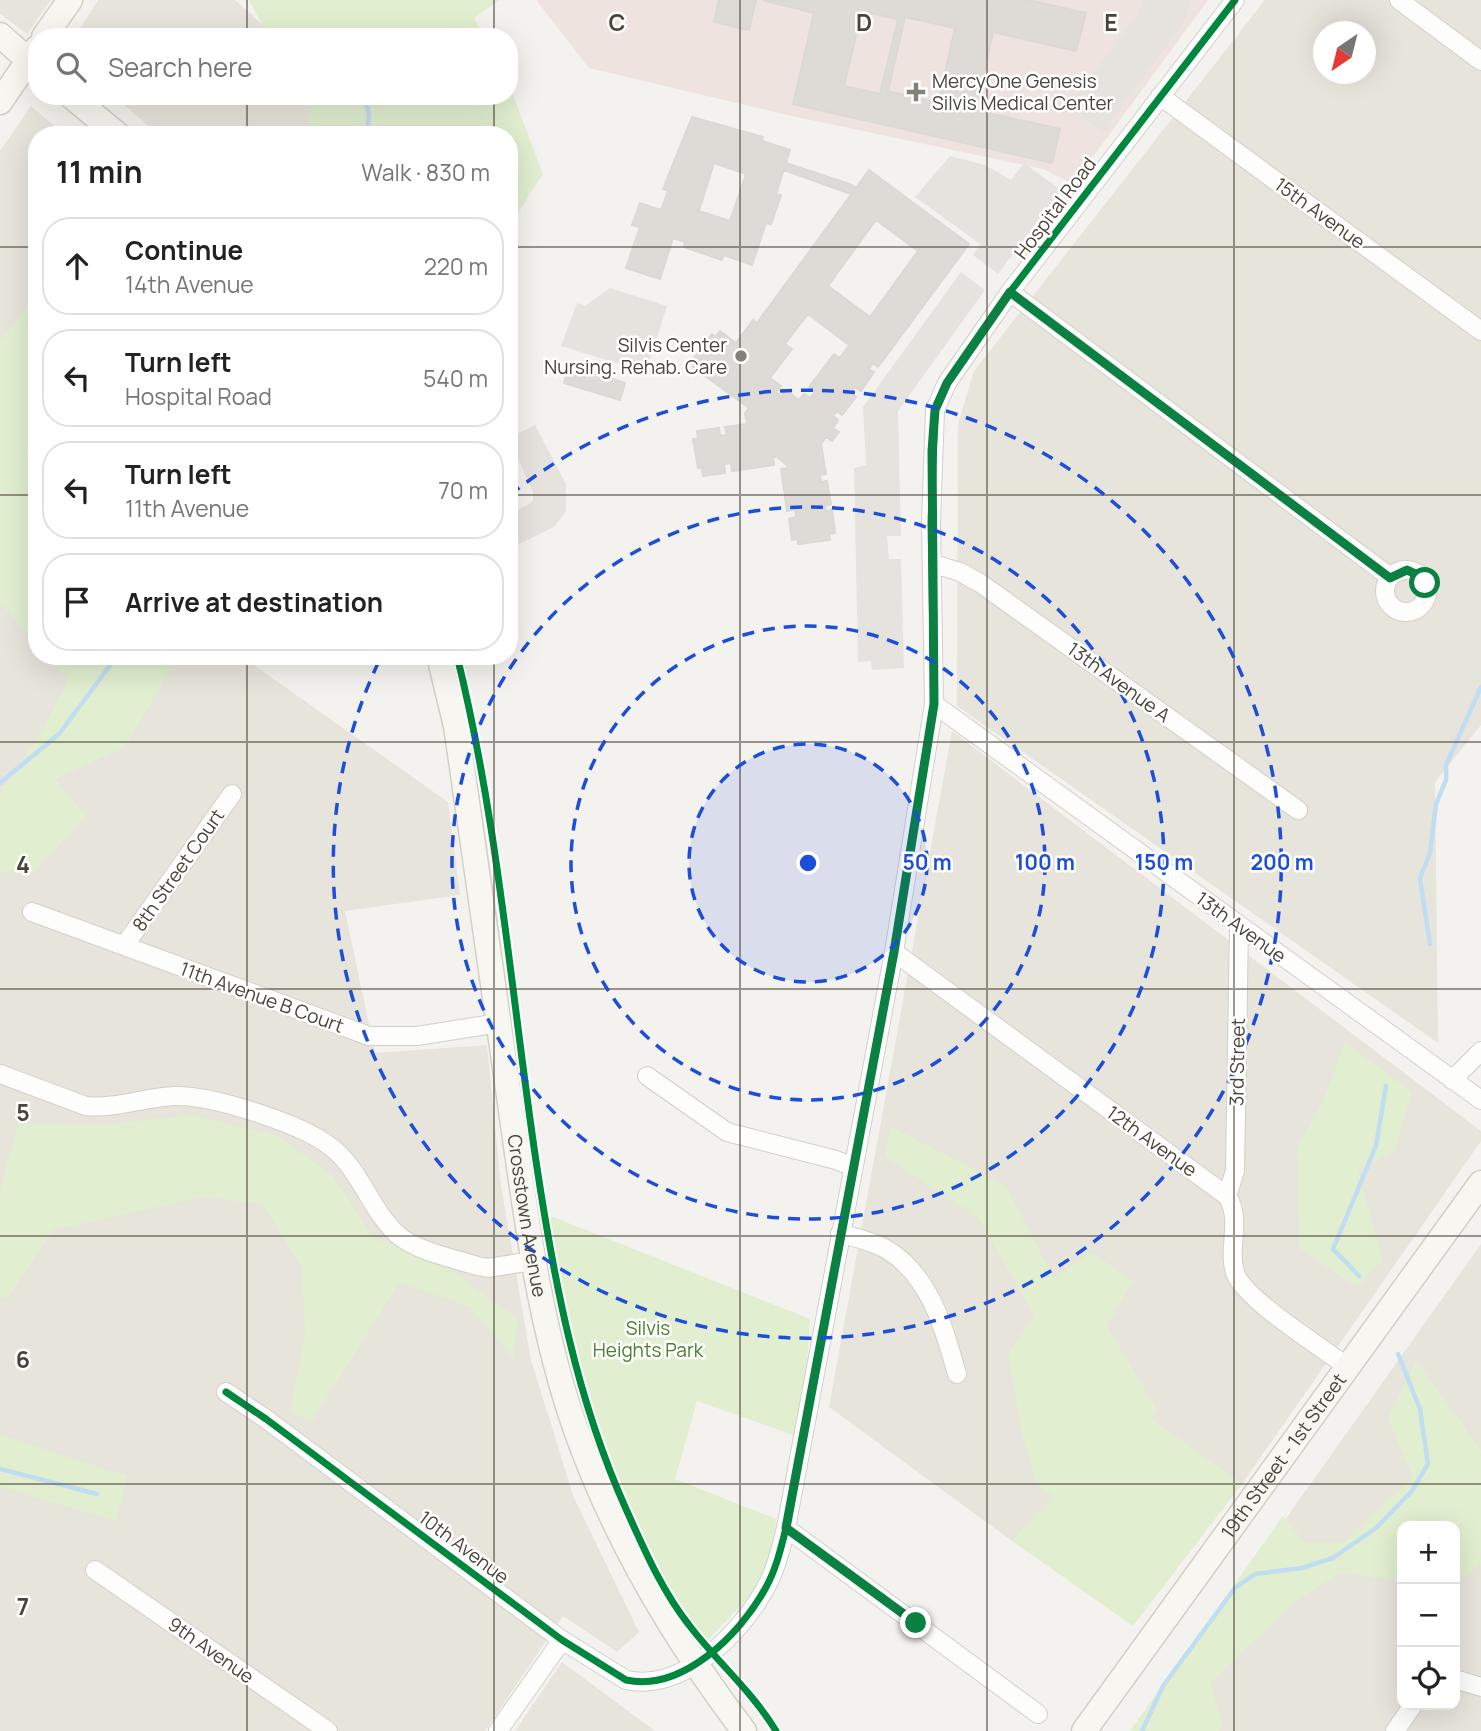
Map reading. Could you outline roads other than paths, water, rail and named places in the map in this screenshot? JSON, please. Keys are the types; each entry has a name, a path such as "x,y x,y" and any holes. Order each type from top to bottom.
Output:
{"street":[{"path":"50,28 70,0"},
{"name":"Hospital Road","path":"695,1664 734,1631 765,1589 786,1528 839,1233 894,952 934,704 934,564 931,511 935,410 947,383 1010,292 1235,0"},
{"path":"1399,0 1481,61"},
{"path":"0,36 28,55"},
{"path":"0,102 28,67"},
{"name":"15th Avenue","path":"1160,96 1481,331"},
{"path":"82,105 107,126"},
{"path":"1010,292 1390,578"},
{"name":"13th Avenue A","path":"934,564 960,572 979,583 1298,810"},
{"name":"Crosstown Avenue","path":"441,665 456,726 533,1261 560,1379 593,1476 637,1570 695,1664 744,1731"},
{"name":"13th Avenue","path":"934,704 1481,1100"},
{"name":"8th Street Court","path":"124,946 232,794"},
{"name":"11th Avenue B Court","path":"32,912 369,1036 417,1036 499,1023"},
{"name":"3rd Street","path":"1227,1196 1235,1171 1239,926"},
{"name":"12th Avenue","path":"894,952 1227,1196"},
{"path":"1452,1080 1481,1051"},
{"path":"0,1074 86,1106 100,1107 145,1098 179,1096 220,1103 282,1123 318,1138 349,1163 383,1217 406,1240 488,1268 533,1261"},
{"path":"647,1076 726,1132 836,1160 853,1167"},
{"name":"19th Street - 1st Street","path":"1084,1731 1481,1182"},
{"path":"1227,1196 1235,1218 1237,1276 1253,1296 1349,1368"},
{"path":"839,1233 886,1249 915,1275 937,1309 957,1374"},
{"name":"10th Avenue","path":"226,1392 562,1640 614,1675 638,1682 672,1676 695,1664"},
{"path":"786,1528 1038,1714"},
{"name":"9th Avenue","path":"95,1570 328,1731"},
{"path":"498,1731 562,1640"},
{"path":"1460,1681 1481,1687"},
{"path":"1395,1731 1410,1710"}],"waterway":[{"path":"367,105 368,126"},
{"path":"0,783 59,734 110,665"},
{"path":"1430,944 1420,878 1430,853 1436,804 1446,780 1446,765 1481,687"},
{"path":"1359,1276 1333,1249 1376,1146 1386,1086"},
{"path":"1142,1731 1163,1686 1235,1588 1255,1574 1302,1568 1333,1558 1376,1528 1411,1492 1428,1464 1420,1409 1398,1354"},
{"path":"0,1469 97,1494"}],"place":[{"name":"MercyOne Genesis Silvis Medical Center","path":"916,92"},
{"name":"Silvis Center Nursing. Rehab. Care","path":"741,356"}],"park label":[{"name":"Silvis Heights Park","path":"648,1339"}]}
